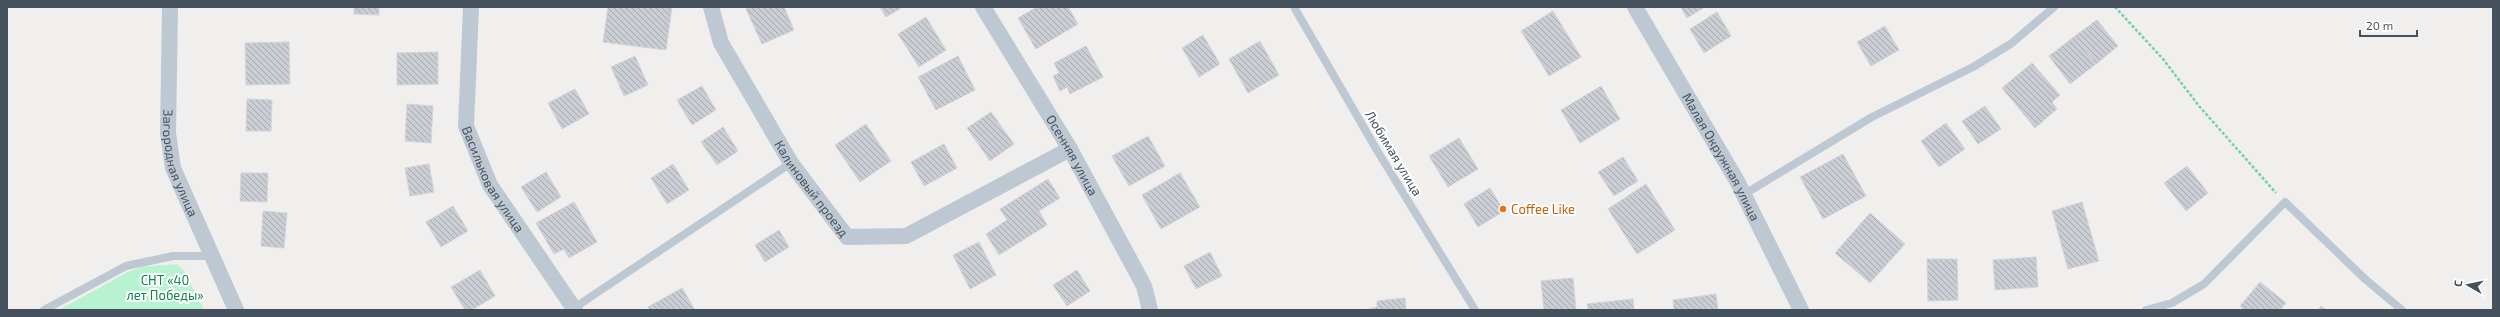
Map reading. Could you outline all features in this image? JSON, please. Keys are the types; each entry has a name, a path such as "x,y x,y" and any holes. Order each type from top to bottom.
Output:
{"street":[{"name":"Загородная улица","path":"170,7 168,133 173,168 236,310"},
{"name":"Васильковая улица","path":"471,7 466,126 490,185 575,309"},
{"name":"Калиновый проезд","path":"712,7 721,43 791,163 847,237 906,236 1070,149"},
{"name":"Осенняя улица","path":"983,7 1070,149 1144,286 1150,310"},
{"name":"Малая Окружная улица","path":"1635,7 1743,195 1801,310"}],"lane":[{"name":"Любимая улица","path":"1294,7 1378,152 1474,310"},
{"path":"1743,195 1872,118 1974,67 2012,43 2054,7"},
{"path":"575,309 791,163"},
{"path":"2146,310 2172,302 2204,284 2285,202 2365,279 2402,310"},
{"path":"44,310 126,266 172,256 211,256"}],"path":[{"path":"2115,7 2163,59 2199,106 2285,202"}],"green space":[{"name":"СНТ «40 лет Победы»","path":"177,264 184,271 204,310 59,310 128,272 142,267"}],"building":[{"path":"354,7 379,7 379,15 354,14"},
{"path":"608,7 672,7 666,50 603,42"},
{"path":"751,7 784,7 794,30 762,44 746,9"},
{"path":"880,7 903,7 886,17"},
{"path":"1037,7 1068,7 1078,24 1036,49 1018,18"},
{"path":"1681,7 1705,7 1687,18"},
{"path":"1553,11 1581,57 1549,76 1521,31"},
{"path":"1717,12 1731,36 1704,53 1690,29"},
{"path":"926,17 946,50 919,67 898,34"},
{"path":"2097,20 2118,46 2096,64 2075,36"},
{"path":"1885,26 1899,50 1871,66 1857,42"},
{"path":"1203,35 1220,64 1199,77 1182,48"},
{"path":"2075,36 2096,64 2070,84 2049,56"},
{"path":"1260,41 1279,75 1248,93 1229,59"},
{"path":"289,42 290,84 246,85 245,43"},
{"path":"1086,46 1103,77 1070,94 1067,87 1060,91 1053,76 1059,73 1054,63"},
{"path":"438,52 438,84 397,85 397,53"},
{"path":"635,56 648,85 624,96 611,67"},
{"path":"958,56 975,90 936,110 918,77"},
{"path":"2032,63 2060,95 2052,102 2057,109 2035,128 2002,88"},
{"path":"702,86 716,110 692,125 677,100"},
{"path":"1601,86 1620,119 1580,143 1561,110"},
{"path":"575,89 589,114 562,129 548,103"},
{"path":"247,99 272,100 271,131 246,131"},
{"path":"407,104 433,106 431,143 405,141"},
{"path":"1985,106 2001,129 1978,144 1962,121"},
{"path":"991,112 1014,144 990,161 967,128"},
{"path":"1946,123 1965,149 1939,167 1921,141"},
{"path":"866,124 891,161 860,182 835,145"},
{"path":"723,127 738,151 717,165 701,142"},
{"path":"1148,136 1165,166 1129,186 1112,156"},
{"path":"1459,138 1478,169 1448,187 1429,156"},
{"path":"944,144 957,168 924,186 911,162"},
{"path":"1843,154 1866,196 1823,219 1800,177"},
{"path":"1623,157 1638,181 1614,196 1598,172"},
{"path":"429,164 434,192 410,196 405,168"},
{"path":"673,164 689,190 667,204 651,178"},
{"path":"2187,166 2208,193 2186,211 2164,183"},
{"path":"546,172 561,197 537,212 521,187"},
{"path":"241,173 268,173 267,202 240,201"},
{"path":"1180,173 1200,207 1161,229 1142,195"},
{"path":"1048,179 1060,198 1039,211 1047,225 999,255 986,234 1007,220 1000,209"},
{"path":"1646,184 1675,230 1637,254 1608,209"},
{"path":"1490,188 1504,211 1478,227 1464,204"},
{"path":"574,202 597,242 569,258 564,249 554,254 536,223"},
{"path":"2082,202 2099,261 2068,269 2052,211"},
{"path":"453,206 468,231 441,247 426,222"},
{"path":"263,211 287,213 284,248 261,246"},
{"path":"1870,213 1905,244 1870,283 1835,253"},
{"path":"779,230 789,247 765,262 755,245"},
{"path":"979,242 996,275 970,289 953,255"},
{"path":"1210,252 1222,276 1196,289 1184,266"},
{"path":"2036,257 2038,287 1995,290 1993,260"},
{"path":"1927,259 1957,259 1958,300 1928,301"},
{"path":"480,270 495,296 472,310 465,310 451,287"},
{"path":"1077,270 1090,291 1067,306 1053,285"},
{"path":"1573,278 1576,310 1544,310 1541,281"},
{"path":"2260,282 2286,303 2280,310 2244,310 2240,306"},
{"path":"682,288 695,310 650,310 648,307"},
{"path":"1716,294 1718,310 1674,310 1673,300"},
{"path":"1405,298 1406,310 1365,310 1377,307 1377,301"},
{"path":"1633,299 1634,310 1588,310 1587,304"},
{"path":"2321,306 2327,310 2318,310"}],"place":[{"name":"Coffee Like","path":"1503,209"}]}
